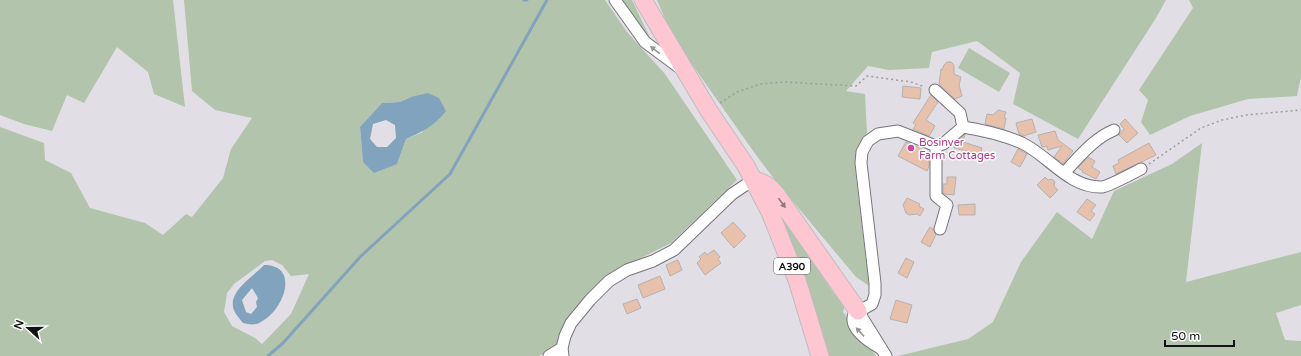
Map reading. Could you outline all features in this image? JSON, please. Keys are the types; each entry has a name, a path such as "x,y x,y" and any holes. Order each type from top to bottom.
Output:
{"highway":[{"name":"A390","path":"643,0 686,73 738,154 770,212 798,280 820,356"},
{"path":"753,180 761,181 768,185 776,194 858,311"}],"street":[{"path":"615,0 645,42 686,73"},
{"path":"935,90 960,113 963,127"},
{"path":"883,352 870,343 853,325 853,317 858,311 872,304 875,289 860,162 862,152 868,141 878,134 898,131 936,146 943,144 963,127"},
{"path":"963,127 1004,136 1023,143 1080,183 1103,187 1141,169"},
{"path":"1064,173 1088,147 1103,134 1114,130"},
{"path":"936,146 936,196 950,207 940,229"},
{"path":"549,356 562,352 565,336 571,323 590,300 609,281 627,270 653,261 674,250 732,194 753,180"}],"path":[{"path":"709,110 737,92 760,84 785,82 856,86 867,76 911,82 935,90"},
{"path":"1141,169 1201,128 1222,120 1246,115 1301,110"}],"green space":[{"path":"0,0 173,0 185,107 154,94 148,72 117,47 84,103 67,95 52,131 24,124 0,115"},
{"path":"184,0 605,0 627,32 665,74 737,180 671,243 615,271 590,291 571,318 558,345 539,356 0,356 0,127 44,143 45,160 71,173 90,208 145,223 163,235 186,214 192,217 223,178 231,149 252,118 215,110 192,91","holes":["411,97 423,132 406,139 397,164 363,162 360,127 382,103 400,102","272,260 282,265 291,276 309,274 291,314 262,344 255,338 232,326 224,312 227,293 234,284 265,261"]},
{"path":"622,0 632,0 652,42 647,39"},
{"path":"657,0 1166,0 1078,139 1013,104 1020,73 977,41 932,52 929,68 889,70 868,66 846,91 865,94 867,133 861,141 856,155 855,167 869,286 856,277 756,155 691,63 668,26"},
{"path":"1189,0 1301,0 1301,77 1297,96 1248,99 1190,116 1150,135 1141,122 1148,100 1139,90 1193,8"},
{"path":"969,48 1010,73 999,92 958,68"},
{"path":"1202,143 1186,282 1301,252 1301,305 1276,313 1285,340 1301,341 1301,356 898,356 968,339 993,322 1021,262 1057,212 1092,239 1114,191 1172,164"},
{"path":"771,195 834,294 841,297 845,305 843,312 876,356 827,356 816,315"}],"water":[{"path":"428,93 439,98 446,111 428,128 406,139 397,164 374,173 363,162 360,127 382,103 400,102 411,97","holes":["386,120 395,125 396,138 387,147 377,147 370,139 373,124"]},
{"path":"264,265 275,267 282,272 285,279 285,288 282,297 278,306 263,321 254,324 243,323 237,316 233,307 235,295 239,289","holes":["252,288 258,298 256,302 257,307 251,314 246,312 242,300"]}],"building":[{"path":"947,62 951,62 954,65 954,74 961,77 959,85 962,96 955,99 939,84 941,69 942,70"},
{"path":"903,86 921,88 920,99 902,97"},
{"path":"931,95 938,102 926,120 935,126 929,136 913,129 916,125 913,123"},
{"path":"998,110 1006,112 1004,118 1006,118 1004,129 985,124 987,114 993,115"},
{"path":"1032,119 1036,132 1023,136 1019,134 1016,123"},
{"path":"1125,119 1138,133 1127,143 1119,135 1124,129 1120,124"},
{"path":"1055,131 1058,140 1073,151 1063,164 1054,157 1062,146 1048,150 1047,146 1042,147 1038,135"},
{"path":"965,134 963,142 982,148 979,160 965,156 966,151 954,148 955,143"},
{"path":"906,142 922,149 920,153 929,158 929,166 927,171 898,156"},
{"path":"1149,143 1156,155 1116,174 1113,166 1119,163 1118,160"},
{"path":"1018,149 1027,154 1020,167 1011,162"},
{"path":"1088,157 1095,161 1092,167 1100,172 1096,179 1082,172 1083,171 1078,168"},
{"path":"947,177 956,177 954,195 943,193 943,184 947,184"},
{"path":"1045,177 1048,180 1052,179 1055,182 1054,186 1058,190 1050,198 1037,185"},
{"path":"907,198 920,204 919,206 924,209 920,216 917,214 909,215 906,213 903,205"},
{"path":"1087,199 1096,205 1091,211 1095,214 1090,221 1077,212"},
{"path":"975,204 975,215 959,215 958,205"},
{"path":"733,222 746,236 734,248 721,233"},
{"path":"930,227 936,234 930,247 921,242"},
{"path":"714,250 720,257 718,259 721,263 705,275 697,263 701,259 699,257 705,252 707,255"},
{"path":"906,258 914,262 907,278 898,273"},
{"path":"678,260 682,270 670,276 666,265"},
{"path":"660,276 665,289 643,298 638,285"},
{"path":"637,299 641,308 627,314 623,304"},
{"path":"896,300 912,305 907,323 890,319"}],"waterway":[{"path":"268,356 283,343 361,256 450,174 547,0"}],"place":[{"name":"Bosinver Farm Cottages","path":"911,148"}]}
